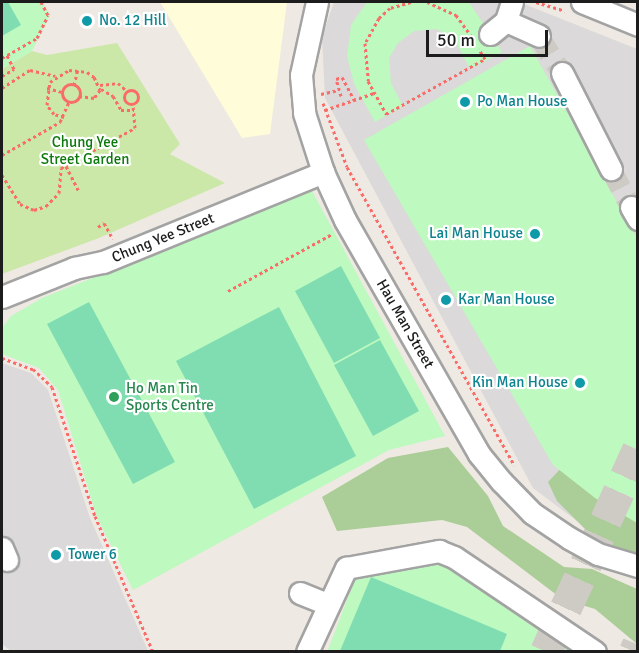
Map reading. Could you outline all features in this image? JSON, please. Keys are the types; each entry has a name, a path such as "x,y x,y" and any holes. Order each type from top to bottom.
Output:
{"street":[{"name":"Hau Man Street","path":"317,2 309,29 301,91 304,113 323,172 345,220 479,454 532,513 598,554 638,566"},
{"path":"582,2 638,25"},
{"path":"503,19 539,36"},
{"path":"562,74 610,169"},
{"name":"Chung Yee Street","path":"2,297 74,268 103,262 323,172"},
{"path":"307,651 340,574 351,565 439,551 454,557 595,651"},
{"path":"300,593 327,604"}],"path":[{"path":"2,58 37,38 48,15 41,2"},
{"path":"411,2 390,8 379,18 365,43 364,67 374,93 386,114 485,59 456,15 427,2"},
{"path":"2,76 14,69 7,55"},
{"path":"78,69 74,85 79,96"},
{"path":"2,88 30,70 55,76 78,69 94,77 100,87 113,96 122,110 134,110"},
{"path":"55,76 47,88 47,105 54,114 64,117"},
{"path":"341,96 336,79 342,78 346,89 350,88 355,101"},
{"path":"2,155 64,117 69,102 79,96 94,98 100,87 118,83 127,91 137,94 133,103 135,128 60,171 57,197 34,210 16,201 2,175"},
{"path":"62,92 66,85 74,85"},
{"path":"47,88 62,92 69,102"},
{"path":"320,95 339,90"},
{"path":"127,91 125,101 133,103"},
{"path":"374,93 325,110 347,167 516,469"},
{"path":"66,166 79,191"},
{"path":"98,227 104,223 114,241"},
{"path":"228,291 339,230"},
{"path":"108,243 125,236"},
{"path":"2,358 33,369 52,387 94,516 153,651"}],"shaded area":[{"path":"160,2 287,2 270,134 242,138"},
{"path":"334,2 519,2 637,49 637,547 581,524 533,488 325,98 322,37"},
{"path":"284,175 286,182 108,253 106,247"},
{"path":"2,363 31,373 48,390 90,518 148,651 11,651 2,644"}],"green space":[{"path":"2,2 42,2 50,15 32,51 2,69"},
{"path":"2,2 8,2 21,25 2,36"},
{"path":"367,2 469,2 502,52 470,69 453,37 436,29 414,31 398,43 389,58 391,83 403,106 375,122 354,84 347,56 351,25"},
{"name":"Chung Yee Street Garden","path":"117,43 180,144 170,154 225,183 99,238 2,274 2,69 32,51 47,55"},
{"path":"530,46 637,238 637,523 595,498 553,465 364,140"},
{"path":"312,191 445,436 389,450 133,590 97,517 58,390 39,368 2,354 2,328 11,316 42,298"},
{"path":"341,266 380,338 334,363 295,291"},
{"path":"89,302 175,462 133,484 47,324"},
{"path":"279,307 356,456 254,509 176,361"},
{"path":"380,340 419,411 373,436 334,365"},
{"path":"448,447 488,496 503,526 564,567 592,569 637,589 637,644 595,609 562,599 467,527 442,520 337,531 322,497 388,458"},
{"path":"565,464 637,512 637,555 594,538 557,501 548,482"},
{"path":"448,557 585,652 327,652 357,574"},
{"path":"371,577 507,634 500,651 340,651"}],"tunnel":[{"path":"539,36 562,73"},
{"path":"611,169 631,207"},
{"path":"546,652 638,450"},
{"path":"635,652 638,645"}],"place":[{"name":"No. 12 Hill","path":"87,21"},
{"name":"Po Man House","path":"465,102"},
{"name":"Lai Man House","path":"535,234"},
{"name":"Kar Man House","path":"446,300"},
{"name":"Kin Man House","path":"580,383"},
{"name":"Ho Man Tin Sports Centre","path":"114,397"},
{"name":"Tower 6","path":"56,555"}]}
